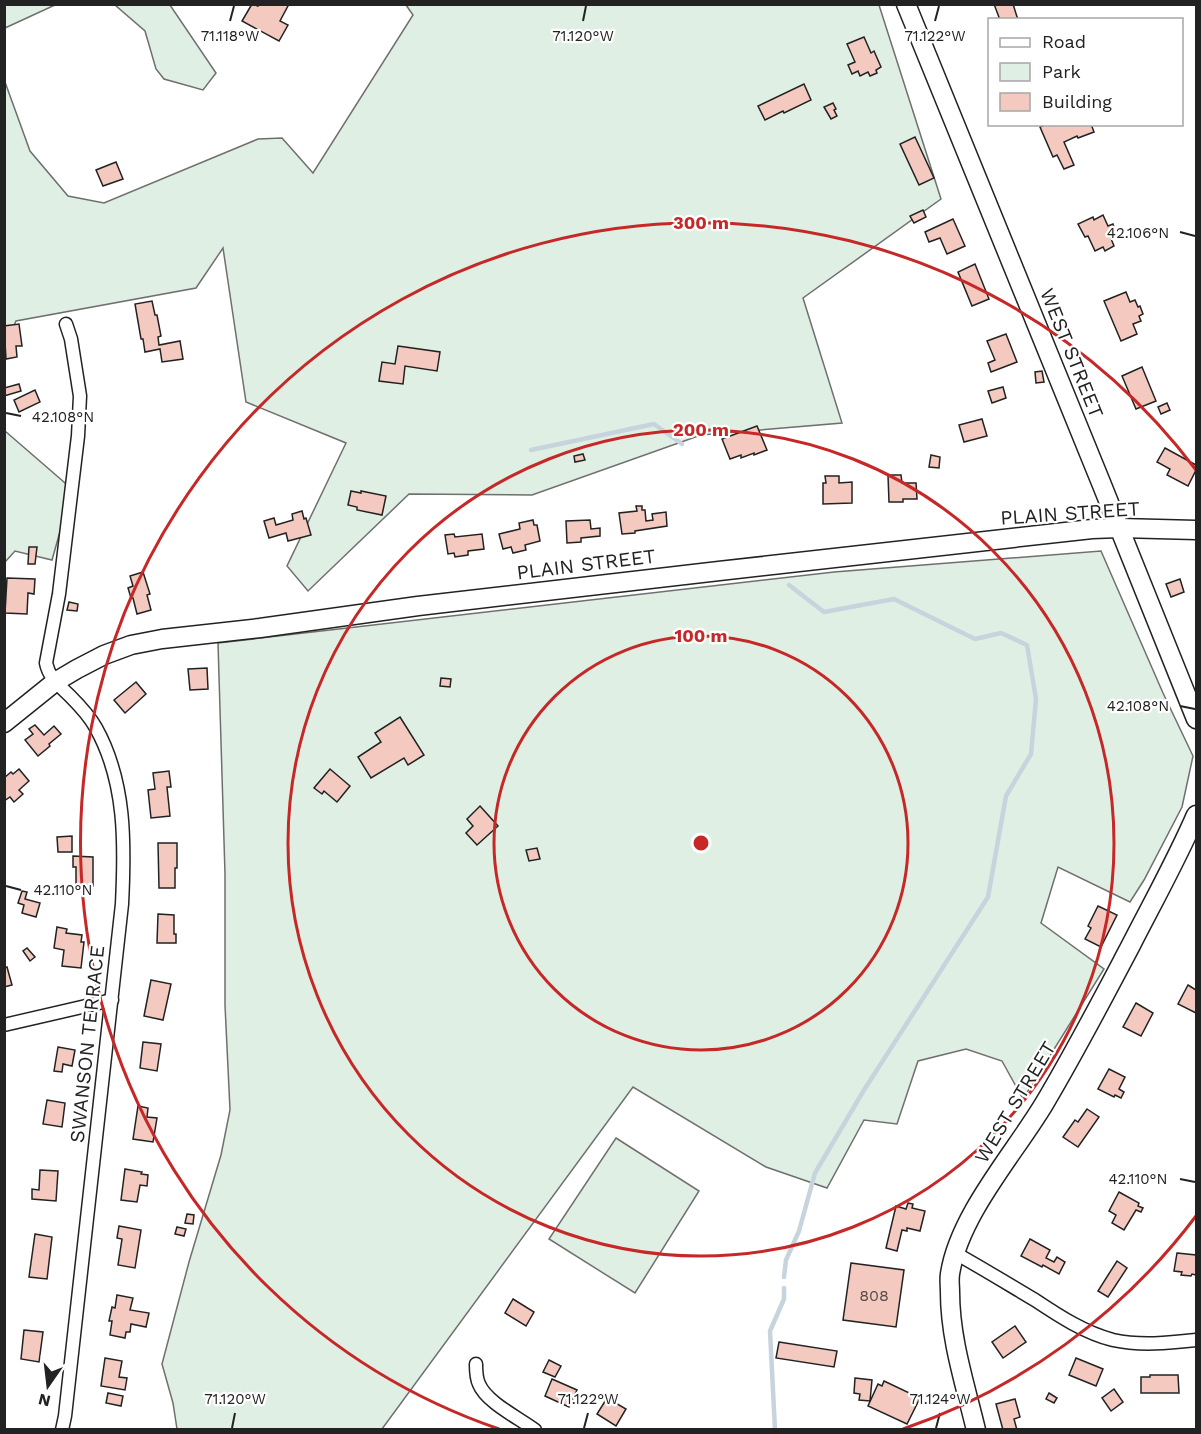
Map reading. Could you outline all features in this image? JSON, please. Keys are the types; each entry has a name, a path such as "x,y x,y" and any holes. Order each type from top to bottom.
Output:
{"street":[{"name":"WEST STREET","path":"906,4 1197,719"},
{"path":"55,682 47,668 47,658 59,594 78,436 80,396 71,339 66,324"},
{"name":"PLAIN STREET","path":"4,723 55,682 104,655 131,645 162,639 418,606 1092,529 1197,530"},
{"name":"SWANSON TERRACE","path":"55,682 96,727 109,755 119,791 124,830 122,904 62,1430"},
{"name":"WEST STREET","path":"976,1430 953,1339 950,1275 955,1252 975,1209 1044,1104 1112,980 1197,815"},
{"path":"4,1026 112,1000"},
{"path":"955,1252 1069,1322 1113,1340 1161,1343 1197,1340"},
{"path":"476,1365 479,1385 484,1393 535,1430"}],"green space":[{"path":"5,4 55,4 55,5 5,28"},
{"path":"115,5 170,5 216,73 203,90 164,79 156,69 145,31"},
{"path":"406,5 879,5 941,199 803,298 842,423 701,435 532,495 409,494 308,591 287,566 346,443 246,402 223,248 196,288 16,321 5,346 5,82 30,151 68,196 104,203 258,139 282,138 313,173 413,15"},
{"path":"5,431 72,489 52,560 15,551 5,562"},
{"path":"1101,551 1193,756 1182,807 1130,902 1058,867 1041,923 1104,969 1023,1099 1002,1061 966,1049 918,1061 897,1124 864,1120 827,1188 766,1167 633,1087 382,1429 177,1429 173,1403 162,1364 221,1155 230,1110 225,1005 225,874 218,643 834,572"},
{"path":"616,1138 699,1191 635,1293 549,1239"}],"building":[{"path":"252,4 258,6 259,4 289,4 280,21 288,25 279,41 242,21"},
{"path":"994,4 1013,4 1017,18 999,18"},
{"path":"864,37 881,67 876,70 877,73 870,76 868,72 860,76 858,71 852,74 848,65 855,62 847,44"},
{"path":"804,84 811,100 765,120 758,106"},
{"path":"833,103 837,116 831,119 824,107"},
{"path":"1092,126 1094,132 1064,142 1074,165 1064,169 1057,155 1053,157 1040,127"},
{"path":"915,137 934,178 919,185 900,144"},
{"path":"116,162 123,179 103,186 96,170"},
{"path":"923,210 926,217 914,223 910,216"},
{"path":"1103,215 1108,226 1113,224 1116,233 1110,236 1114,246 1105,251 1103,247 1095,251 1088,236 1085,237 1078,224"},
{"path":"953,219 965,246 947,254 940,238 929,242 925,232"},
{"path":"975,264 989,299 972,306 958,272"},
{"path":"1126,292 1130,302 1135,300 1143,314 1139,316 1141,321 1133,324 1137,334 1121,341 1104,301"},
{"path":"152,301 161,336 158,337 159,345 180,341 183,359 162,362 160,349 145,352 135,304"},
{"path":"19,324 22,346 16,346 17,357 6,359 4,326"},
{"path":"1006,334 1017,362 991,372 988,363 995,360 987,341"},
{"path":"398,346 440,352 437,371 405,366 403,384 379,381 382,362 395,364"},
{"path":"1142,367 1156,401 1136,409 1122,376"},
{"path":"1042,371 1044,382 1036,383 1035,372"},
{"path":"19,384 21,391 4,396 4,388"},
{"path":"1003,387 1006,398 992,403 988,391"},
{"path":"35,390 40,402 19,412 14,400"},
{"path":"1167,403 1170,410 1161,414 1158,407"},
{"path":"982,419 987,436 964,442 959,425"},
{"path":"757,426 767,450 730,459 722,439"},
{"path":"1165,448 1196,465 1188,486 1167,475 1170,469 1157,462"},
{"path":"583,454 585,460 575,462 574,456"},
{"path":"931,455 940,457 939,468 929,467"},
{"path":"888,475 901,475 902,483 916,483 917,499 889,502"},
{"path":"825,476 839,476 839,483 852,482 852,503 823,504"},
{"path":"351,491 386,496 382,515 357,510 357,507 348,505"},
{"path":"636,506 642,506 642,510 645,510 646,521 653,520 652,514 666,512 667,526 622,534 619,513 637,511"},
{"path":"302,511 311,535 288,541 286,533 269,538 264,521 274,518 276,525 293,520 292,514"},
{"path":"533,520 534,525 537,525 540,541 525,545 526,550 513,553 511,547 503,549 499,534 520,529 519,523"},
{"path":"590,520 591,529 600,528 600,536 581,538 581,542 567,543 566,521"},
{"path":"454,534 455,537 482,534 484,549 468,551 468,555 455,557 454,553 448,554 445,535"},
{"path":"29,547 37,547 35,564 28,564"},
{"path":"143,572 150,594 147,595 151,610 137,614 128,588 133,586 130,576"},
{"path":"7,578 35,579 34,594 28,593 27,614 5,613"},
{"path":"1180,579 1184,592 1171,597 1166,584"},
{"path":"69,602 78,604 77,611 67,610"},
{"path":"207,668 208,689 190,690 188,669"},
{"path":"441,678 451,679 450,687 440,686"},
{"path":"136,682 146,694 125,713 114,700"},
{"path":"400,717 424,755 408,765 404,758 371,778 358,757 381,742 375,733"},
{"path":"35,725 44,735 54,726 61,734 38,756 25,740 33,734 29,729"},
{"path":"19,769 29,781 19,790 23,794 14,802 10,797 4,801 4,778"},
{"path":"330,769 350,786 337,802 324,791 322,794 314,788"},
{"path":"169,771 171,787 167,787 170,816 151,818 148,790 155,789 153,773"},
{"path":"480,806 498,826 477,845 466,833 473,826 467,819"},
{"path":"72,836 72,852 58,852 57,837"},
{"path":"158,843 177,843 175,888 159,888"},
{"path":"537,848 540,859 529,861 526,850"},
{"path":"73,856 93,857 93,886 76,886 76,867 73,867"},
{"path":"22,891 27,892 25,899 40,903 36,917 22,913 24,905 18,903"},
{"path":"1098,906 1117,915 1101,947 1085,939 1091,928 1088,926"},
{"path":"158,914 174,915 176,943 157,943"},
{"path":"57,927 67,929 66,933 82,935 81,942 84,942 81,968 62,966 64,950 54,948"},
{"path":"27,948 35,957 30,961 23,951"},
{"path":"7,967 12,985 4,987 4,968"},
{"path":"151,980 171,984 163,1020 144,1016"},
{"path":"1188,985 1196,990 1196,1013 1178,1004"},
{"path":"1136,1003 1153,1013 1141,1036 1123,1027"},
{"path":"143,1042 161,1044 157,1071 140,1068"},
{"path":"58,1047 75,1050 72,1066 63,1064 62,1072 54,1071"},
{"path":"1109,1069 1125,1077 1119,1089 1124,1092 1121,1098 1098,1089"},
{"path":"47,1100 65,1103 62,1127 43,1124"},
{"path":"138,1106 148,1108 147,1117 157,1118 153,1142 133,1139"},
{"path":"1087,1109 1099,1117 1078,1147 1063,1137 1075,1120 1078,1122"},
{"path":"125,1169 148,1175 147,1186 140,1185 137,1202 121,1200"},
{"path":"40,1170 58,1171 56,1201 32,1199 32,1189 39,1190"},
{"path":"1119,1192 1139,1203 1138,1206 1143,1208 1141,1212 1136,1210 1124,1230 1112,1223 1116,1215 1109,1211"},
{"path":"908,1203 913,1204 912,1208 925,1211 920,1231 907,1228 907,1231 902,1230 897,1251 886,1248 896,1206 906,1209"},
{"path":"187,1214 194,1215 193,1224 185,1223"},
{"path":"119,1226 141,1230 135,1268 118,1265 122,1239 117,1238"},
{"path":"177,1227 186,1229 184,1236 175,1234"},
{"path":"35,1234 52,1237 47,1279 29,1277"},
{"path":"1030,1239 1050,1250 1046,1258 1054,1262 1057,1257 1065,1262 1059,1274 1021,1256"},
{"path":"1177,1253 1196,1255 1196,1275 1181,1275 1182,1272 1174,1271"},
{"path":"1117,1261 1127,1268 1108,1297 1098,1291"},
{"path":"851,1263 904,1270 896,1327 843,1320"},
{"path":"117,1295 133,1298 130,1310 149,1313 146,1327 131,1324 130,1332 126,1332 125,1338 110,1335 112,1321 109,1321 112,1307 115,1308"},
{"path":"513,1299 534,1312 526,1326 505,1313"},
{"path":"1015,1326 1026,1342 1003,1358 992,1342"},
{"path":"24,1330 43,1332 39,1362 21,1359"},
{"path":"779,1342 837,1351 834,1367 776,1358"},
{"path":"105,1358 122,1361 119,1377 127,1378 125,1390 101,1386"},
{"path":"1076,1358 1103,1369 1096,1386 1069,1375"},
{"path":"549,1360 561,1366 555,1377 543,1372"},
{"path":"1150,1375 1178,1375 1179,1393 1141,1393 1141,1377 1150,1377"},
{"path":"855,1378 872,1380 870,1401 859,1400 860,1394 854,1393"},
{"path":"552,1379 577,1390 569,1407 545,1396"},
{"path":"884,1381 920,1398 907,1424 868,1406 878,1384 882,1386"},
{"path":"1114,1389 1123,1402 1111,1411 1102,1398"},
{"path":"108,1393 123,1396 121,1406 106,1403"},
{"path":"1049,1393 1057,1398 1054,1403 1046,1399"},
{"path":"607,1398 626,1409 616,1426 597,1414"},
{"path":"1015,1399 1020,1417 1014,1419 1017,1430 1003,1430 996,1404"}],"waterway":[{"path":"531,450 654,424 682,444"},
{"path":"784,1277 786,1260 799,1231 815,1173 864,1090 988,897 1006,796 1031,754 1036,699 1027,645 1001,633 975,639 894,599 824,612 789,585"},
{"path":"775,1430 770,1331 784,1299 784,1288"}]}
